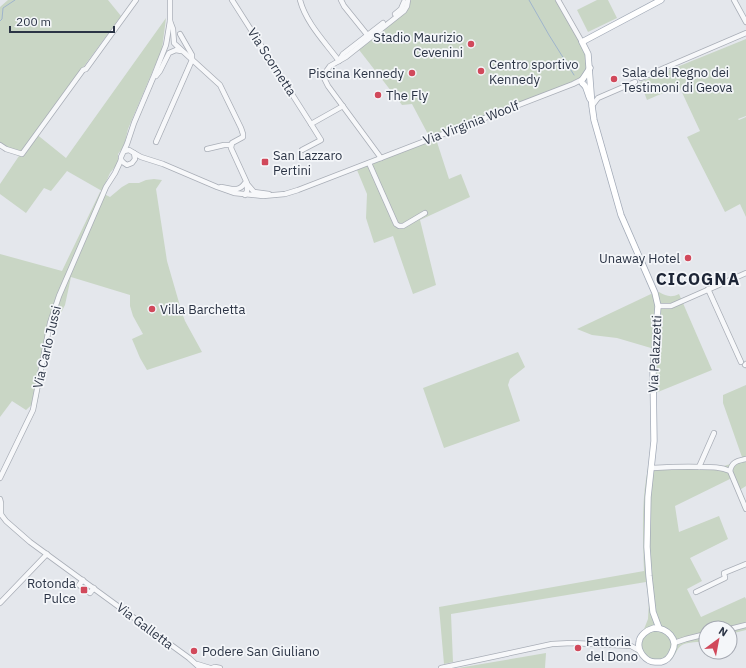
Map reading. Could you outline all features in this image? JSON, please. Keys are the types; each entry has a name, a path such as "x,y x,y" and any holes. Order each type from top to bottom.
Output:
{"main road":[{"path":"586,81 590,68 588,54 582,42 661,0"},
{"name":"Via Palazzetti","path":"586,81 591,96 594,120 621,215 655,292 658,306 653,373 654,441 648,497 647,547 653,621 649,630 644,633 639,643"},
{"name":"Via Palazzetti","path":"586,81 592,106"},
{"name":"Via Palazzetti","path":"653,612 659,628"},
{"path":"639,643 640,650 644,657 655,665 670,657 673,651 673,641 669,633 659,628 649,630"},
{"path":"661,668 664,661"}],"street":[{"path":"0,145 6,149 22,154 136,0"},
{"path":"129,137 130,146 135,159 130,164 124,163 121,160 121,157 134,123 166,45 170,21 170,0"},
{"name":"Via Scornetta","path":"232,0 321,140 302,150"},
{"path":"300,0 305,13 339,61"},
{"path":"341,0 344,6 368,36"},
{"path":"558,0 582,42"},
{"path":"734,0 746,22"},
{"path":"368,36 404,11 405,1"},
{"path":"381,158 328,86 324,78 328,69 346,57 368,36 399,11 405,1"},
{"path":"170,21 173,29 174,42 182,52 220,84 243,134 243,137 233,142 231,145 207,149"},
{"path":"641,78 746,33"},
{"path":"156,142 192,60 192,55 180,34"},
{"path":"153,78 160,71 170,54 176,50 182,52"},
{"name":"Via Virginia Woolf","path":"133,152 141,157 155,161 234,193 263,196 285,194 573,84 586,81"},
{"path":"592,106 598,98 635,82"},
{"path":"591,96 598,98"},
{"path":"311,124 343,106"},
{"path":"231,145 245,178 247,192 245,195"},
{"path":"124,151 129,150 133,152"},
{"name":"Via Carlo Jussi","path":"0,478 33,410 50,324 60,296 106,187 121,160"},
{"name":"Via Virginia Woolf","path":"130,164 142,161 155,161"},
{"path":"369,163 396,224 403,226 425,213"},
{"name":"Via Carlo Jussi","path":"115,173 130,164"},
{"name":"Via Virginia Woolf","path":"217,187 223,186 237,189 246,184 254,192 275,195"},
{"path":"658,306 671,306 746,273"},
{"path":"708,289 744,364"},
{"path":"699,467 714,432"},
{"path":"730,471 734,463 746,459"},
{"path":"652,468 724,468 730,471 746,509"},
{"path":"0,499 0,507"},
{"name":"Via Galletta","path":"0,507 0,513 16,530 200,668"},
{"path":"0,603 47,554"},
{"path":"696,592 725,578 724,573 746,564"},
{"path":"673,641 685,640 698,636"},
{"path":"441,668 552,644 572,643 630,646 640,650"},
{"path":"630,646 639,643"},
{"name":"Via Galletta","path":"196,664 211,668 220,668"}],"green space":[{"path":"8,0 108,0 121,16 35,133 66,158 166,18 162,49 128,129 124,146 118,154 118,163 110,173 102,191 67,171 51,191 44,188 26,213 0,194 0,184 19,156 0,144 0,7"},
{"name":"Centro sportivo Kennedy","path":"402,0 557,0 588,54 587,69 583,76 571,83 436,139 449,179 461,174 470,197 420,220 436,285 413,294 393,236 374,243 366,218 367,194 357,170 430,138 412,104 402,105 356,46 402,9"},
{"path":"597,0 608,0 617,18 588,32 577,10"},
{"path":"746,39 746,116 738,119 739,120 746,117 746,217 740,204 725,212 687,137 700,131 679,86 647,100 640,82"},
{"path":"154,179 162,180 156,189 167,261 185,321 202,352 147,370 132,339 143,334 133,316 130,306 130,295 71,277 65,305 50,334 38,399 26,410 12,401 0,417 0,254 62,271 100,192 110,197 129,183 139,183"},
{"path":"659,292 669,296 679,294 712,370 653,394 650,372 651,348 617,338 592,335 577,329 651,294"},
{"path":"518,352 525,367 510,379 508,385 520,421 444,448 423,388"},
{"path":"746,385 746,486 738,491 732,478 675,506 679,532 719,516 728,539 690,558 702,581 687,589 701,617 745,597 746,630 738,632 738,620 698,620 698,642 682,645 678,648 671,660 662,664 647,661 635,652 648,619 649,600 646,582 451,614 453,662 444,664 439,607 644,571 643,507 648,468 724,466 743,460 723,403 723,395"},
{"path":"546,653 545,668 458,668"}],"waterway":[{"path":"0,21 2,19 3,8 15,0"},
{"path":"529,0 574,75"}],"place":[{"name":"Stadio Maurizio Cevenini","path":"471,44"},
{"name":"Centro sportivo Kennedy","path":"481,71"},
{"name":"Piscina Kennedy","path":"412,73"},
{"name":"Sala del Regno dei Testimoni di Geova","path":"614,79"},
{"name":"The Fly","path":"378,95"},
{"name":"San Lazzaro Pertini","path":"265,162"},
{"name":"Unaway Hotel","path":"688,258"},
{"name":"Villa Barchetta","path":"152,309"},
{"name":"Rotonda Pulce","path":"84,590"},
{"name":"Fattoria del Dono","path":"578,648"},
{"name":"Podere San Giuliano","path":"194,651"}],"district":[{"name":"CICOGNA","path":"698,279"}]}
